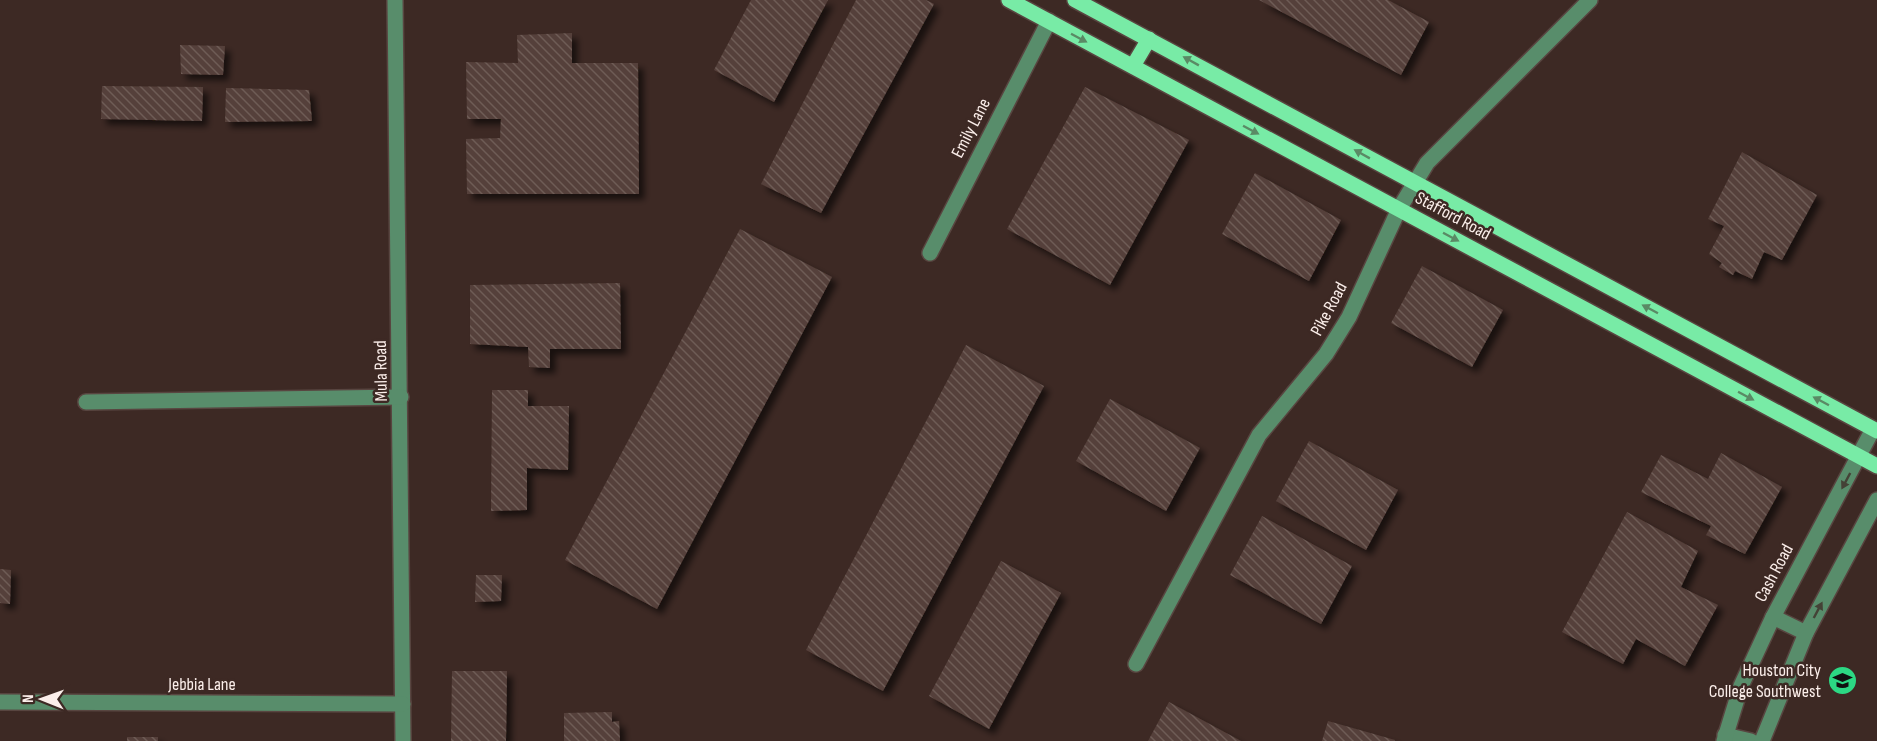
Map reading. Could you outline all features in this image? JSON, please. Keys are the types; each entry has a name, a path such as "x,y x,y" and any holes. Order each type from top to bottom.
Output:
{"main road":[{"name":"Stafford Road","path":"1009,0 1877,466"},
{"name":"Stafford Road","path":"1075,0 1875,430"},
{"path":"1133,66 1149,39"}],"street":[{"name":"Mula Road","path":"395,0 403,741"},
{"name":"Pike Road","path":"1136,664 1260,435 1326,354 1348,317 1413,182 1426,163 1590,0"},
{"name":"Emily Lane","path":"930,253 1049,21"},
{"path":"86,402 401,397"},
{"name":"Cash Road","path":"1724,738 1741,686 1773,617 1858,457 1875,430"},
{"path":"1762,741 1806,633 1877,500"},
{"path":"1773,617 1806,633"},
{"name":"Jebbia Lane","path":"0,702 403,704"},
{"path":"1724,738 1751,741"}],"building":[{"path":"751,0 828,0 774,102 714,70"},
{"path":"856,0 926,0 934,4 821,213 761,184"},
{"path":"1259,0 1388,0 1429,22 1401,75"},
{"path":"572,33 572,63 638,63 639,194 467,194 466,139 500,138 501,119 467,119 466,62 518,63 517,35"},
{"path":"180,45 225,46 223,75 181,74"},
{"path":"102,86 203,87 202,121 101,119"},
{"path":"1085,87 1189,140 1110,285 1007,229"},
{"path":"226,88 309,90 312,121 225,122"},
{"path":"1742,152 1817,195 1782,260 1764,252 1752,279 1735,271 1733,275 1719,267 1722,263 1709,254 1724,226 1708,219"},
{"path":"1255,173 1341,220 1309,281 1222,234"},
{"path":"740,229 832,277 657,609 565,560"},
{"path":"1422,266 1503,310 1472,367 1391,323"},
{"path":"620,283 621,349 550,349 550,368 529,367 528,347 470,344 470,285"},
{"path":"966,345 1044,386 883,691 806,650"},
{"path":"492,390 528,390 528,406 569,406 568,470 527,468 527,510 491,511"},
{"path":"1110,399 1200,448 1166,511 1076,461"},
{"path":"1309,441 1398,490 1366,550 1276,501"},
{"path":"1721,453 1782,487 1745,554 1706,535 1711,526 1641,492 1661,455 1708,479"},
{"path":"1627,512 1698,551 1681,587 1718,605 1685,666 1636,639 1623,664 1562,632"},
{"path":"1262,516 1352,566 1321,624 1230,575"},
{"path":"1001,561 1061,593 989,729 929,696"},
{"path":"0,569 11,570 10,604 0,603"},
{"path":"476,575 502,575 501,601 475,602"},
{"path":"452,671 507,671 506,741 451,741"},
{"path":"1169,702 1241,741 1148,741"},
{"path":"612,712 612,722 619,721 620,741 564,741 564,713"},
{"path":"1328,721 1395,740 1395,741 1322,741"},
{"path":"127,737 158,737 158,741 127,741"}],"place":[{"name":"Houston City College Southwest","path":"1842,680"}]}
